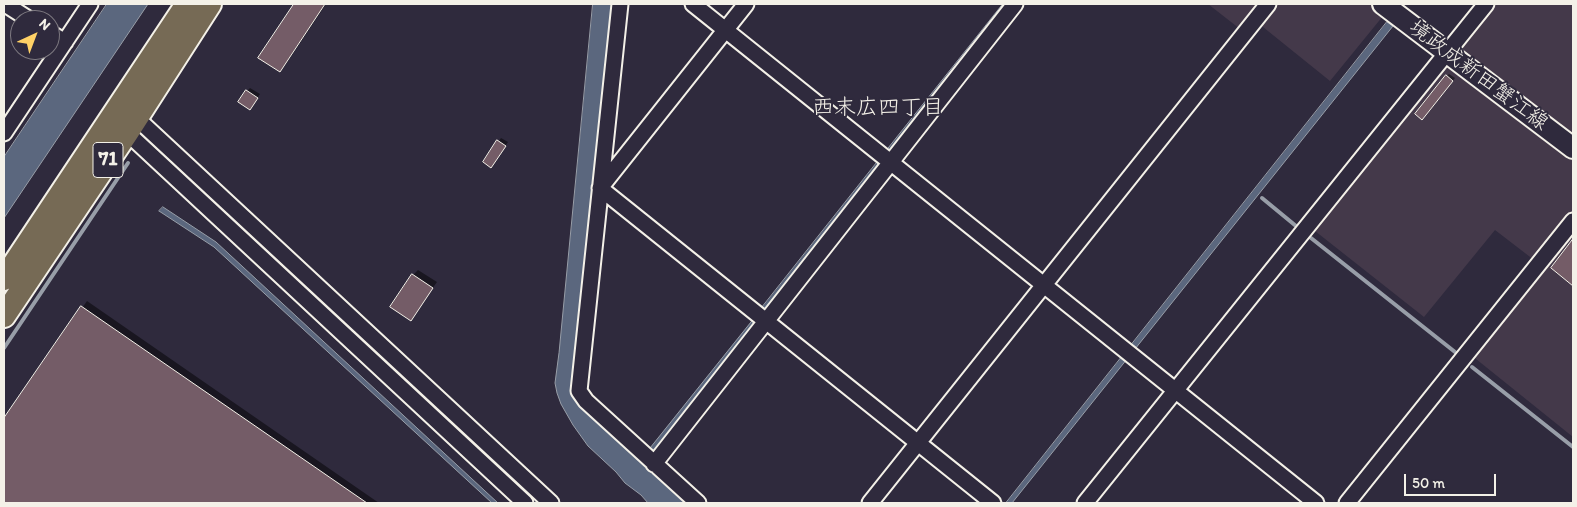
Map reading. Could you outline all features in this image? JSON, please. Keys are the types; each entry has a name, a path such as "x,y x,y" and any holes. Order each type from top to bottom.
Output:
{"main road":[{"name":"71","path":"4,316 124,118 187,4"},
{"name":"71","path":"4,279 210,4"},
{"name":"境政成新田蟹江線","path":"1391,6 1447,52 1573,148"}],"street":[{"path":"4,133 90,4"},
{"path":"620,4 579,391 586,401 698,503"},
{"path":"693,4 1316,503"},
{"path":"600,188 746,4"},
{"path":"650,460 766,321 1015,4"},
{"path":"870,503 1268,4"},
{"path":"1085,503 1486,4"},
{"path":"60,39 65,42"},
{"path":"124,118 525,503"},
{"path":"124,118 552,503"},
{"path":"600,188 993,503"},
{"path":"1347,503 1573,221"}],"shaded area":[{"path":"1208,4 1259,4 1240,29"},
{"path":"1274,4 1372,4 1382,12 1383,16 1330,81 1258,23"},
{"path":"1494,4 1573,4 1573,137 1463,52 1462,43"},
{"path":"1450,64 1573,157 1573,211 1534,260 1495,230 1424,317 1315,231 1315,228 1442,67"},
{"path":"1573,230 1573,437 1476,359 1474,355"}],"water":[{"path":"107,4 148,4 4,218 4,157"},
{"path":"593,4 615,4 575,379 642,458 755,317 759,320 649,464 692,503 648,503 625,483 588,446 573,425 561,404 555,383"},
{"path":"1003,4 1010,4 891,154 887,150"},
{"path":"1387,22 1393,26 1012,503 1006,503"},
{"path":"879,160 883,163 764,313 760,310"},
{"path":"163,207 216,242 498,503 492,503 214,247 159,211"}],"building":[{"path":"294,4 325,4 280,72 258,58"},
{"path":"1446,75 1453,81 1422,120 1415,114"},
{"path":"246,90 258,98 250,110 238,102"},
{"path":"497,140 506,146 491,168 483,162"},
{"path":"1573,239 1573,286 1551,268"},
{"path":"412,274 433,288 411,321 390,307"},
{"path":"81,306 367,503 4,503 4,418"}],"waterway":[{"path":"4,348 128,163"},
{"path":"1262,198 1296,226"},
{"path":"1311,238 1455,352"},
{"path":"1472,367 1573,447"}],"district":[{"name":"西末広四丁目","path":"878,108"}]}
